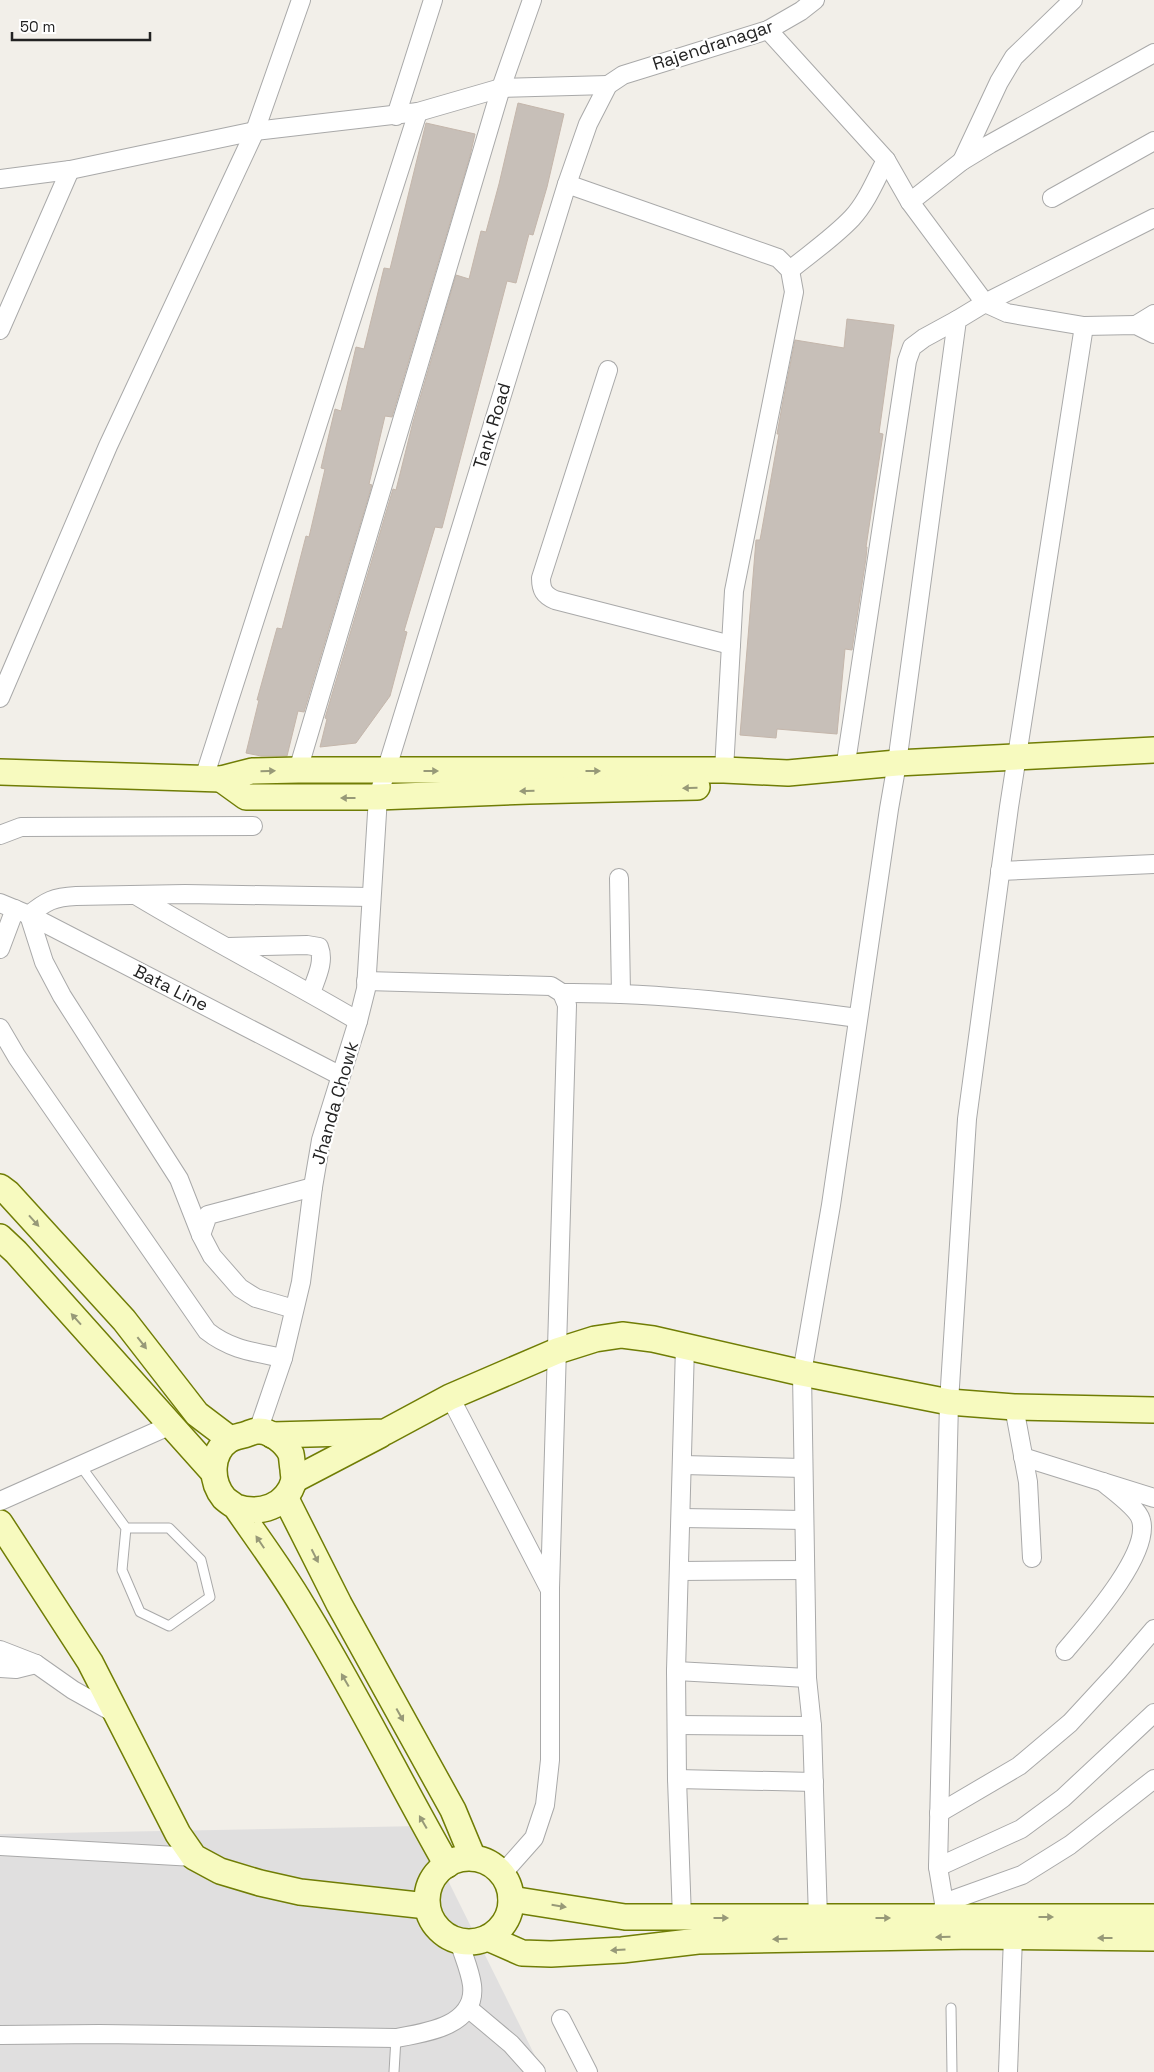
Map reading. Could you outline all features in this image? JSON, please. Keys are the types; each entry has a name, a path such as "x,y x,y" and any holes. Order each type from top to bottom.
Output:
{"street":[{"path":"0,698 108,446 255,131 302,0"},
{"path":"396,116 432,0"},
{"path":"298,770 501,88 532,0"},
{"name":"Rajendranagar","path":"608,85 623,75 768,30 815,0"},
{"path":"962,161 999,82 1014,57 1073,0"},
{"path":"768,30 886,160 910,202 985,303 1007,313 1084,326 1136,326 1154,334"},
{"path":"910,202 962,161 1154,53"},
{"path":"0,179 70,170 255,131 396,116 418,112 501,88 608,85"},
{"name":"Tank Road","path":"386,771 567,184 588,124 608,85"},
{"path":"212,778 418,112"},
{"path":"1052,198 1154,141"},
{"path":"790,270 838,232 854,216 869,193 886,160"},
{"path":"0,330 70,170"},
{"path":"567,184 778,258 790,270 794,292 734,591 724,770"},
{"path":"845,769 907,361 912,348 924,338 985,303 1154,218"},
{"path":"1136,326 1154,314"},
{"path":"818,1918 812,1726 807,1678 802,1373 831,1205 897,763 957,320"},
{"path":"943,1910 938,1867 950,1402 967,1119 1000,871 1084,326"},
{"path":"608,370 541,578 541,588 546,595 555,600 731,645"},
{"path":"0,772 212,778 252,771 298,770 724,770 788,773 897,763 1154,750"},
{"name":"Jhanda Chowk","path":"265,1433 301,1282 312,1187 321,1140 358,1021 366,981 378,797 386,771"},
{"path":"212,778 246,797 378,797 529,791 755,786 770,782 788,773"},
{"path":"0,835 21,827 253,826"},
{"path":"1000,871 1154,864"},
{"path":"619,878 621,994"},
{"path":"15,909 59,897 136,895 371,896"},
{"path":"136,895 205,937 311,993 358,1021"},
{"path":"0,950 15,909"},
{"path":"15,909 62,996 179,1179 201,1235 212,1256 240,1288 256,1298 294,1310"},
{"name":"Bata Line","path":"15,909 341,1076"},
{"path":"227,947 307,945 319,947 322,954 322,962 311,993"},
{"path":"366,981 541,985 556,988 562,993 567,1005 550,1588 550,1760 545,1805 534,1838 502,1874"},
{"path":"562,993 621,994 748,1003 858,1018"},
{"path":"0,1028 23,1065 207,1331 221,1342 244,1351 283,1358"},
{"path":"0,1187 8,1193 124,1320 197,1414 230,1439"},
{"path":"201,1235 208,1215 312,1187"},
{"path":"0,1237 16,1252 214,1472"},
{"path":"236,1507 260,1511 274,1506 289,1489 385,1432 450,1397 557,1351 595,1339 622,1335 686,1346 802,1373 950,1402 1014,1408 1154,1410"},
{"path":"682,1918 677,1779 676,1672 686,1346"},
{"path":"450,1397 550,1588"},
{"path":"1014,1408 1028,1482 1032,1558"},
{"path":"0,1501 171,1426"},
{"path":"385,1432 265,1433 230,1439 222,1446 216,1458 214,1472 217,1487 224,1498 236,1507 302,1604 448,1865"},
{"path":"265,1433 283,1443 291,1454 289,1489 339,1604 453,1810 473,1858"},
{"path":"1023,1457 1154,1498"},
{"path":"683,1466 803,1468"},
{"path":"1066,1651 1105,1604 1135,1553 1141,1532 1141,1520 1138,1513 1102,1482"},
{"path":"681,1518 804,1520"},
{"path":"0,1523 90,1662 178,1834 194,1857"},
{"path":"680,1571 805,1570"},
{"path":"939,1813 1019,1766 1070,1723 1154,1629"},
{"path":"0,1650 36,1664 73,1690 116,1714"},
{"path":"0,1668 16,1669 36,1664"},
{"path":"676,1672 807,1678"},
{"path":"938,1867 1021,1829 1063,1798 1154,1713"},
{"path":"677,1725 812,1726"},
{"path":"677,1779 814,1782"},
{"path":"943,1910 1022,1875 1070,1845 1154,1779"},
{"path":"0,1846 194,1857 220,1871 300,1892 427,1906"},
{"path":"473,1858 491,1864 502,1874 508,1884 511,1898 509,1913 502,1926 488,1938 475,1941 459,1941 441,1931 432,1920 426,1896 430,1882 439,1870 448,1865 459,1859 473,1858"},
{"path":"511,1898 625,1917 818,1918 943,1910 1154,1917"},
{"path":"488,1938 522,1953 551,1954 622,1950 698,1941 1013,1937 1154,1938"},
{"path":"1008,2072 1013,1937"},
{"path":"0,2035 99,2034 396,2038 423,2034 448,2026 468,2008 472,1997 472,1985 459,1941"},
{"path":"468,2008 512,2044 536,2072"},
{"path":"561,2019 588,2072"}],"lane":[{"path":"80,1466 126,1528 122,1570 140,1612 169,1626 210,1597 201,1560 169,1528 126,1528"},
{"path":"951,2008 952,2072"},
{"path":"394,2072 396,2038"}],"shaded area":[{"path":"421,1826 543,2072 0,2072 0,1834"}],"building":[{"path":"518,103 564,114 547,187 533,235 529,234 516,283 507,281 442,528 435,527 404,631 407,632 390,696 356,743 320,747 327,719 325,718 393,489 396,490 413,422 456,275 469,279 481,231 486,232"},
{"path":"426,123 475,134 470,156 392,417 385,416 369,484 372,485 304,712 298,711 287,756 261,756 246,753 259,700 257,700 277,628 282,629 306,536 309,537 325,469 321,468 335,409 341,411 356,347 364,349 384,268 390,269"},
{"path":"847,319 894,325 879,433 883,434 866,558 852,650 845,649 837,734 777,729 776,738 740,735 756,540 760,540 779,434 777,434 795,340 844,348"}]}
